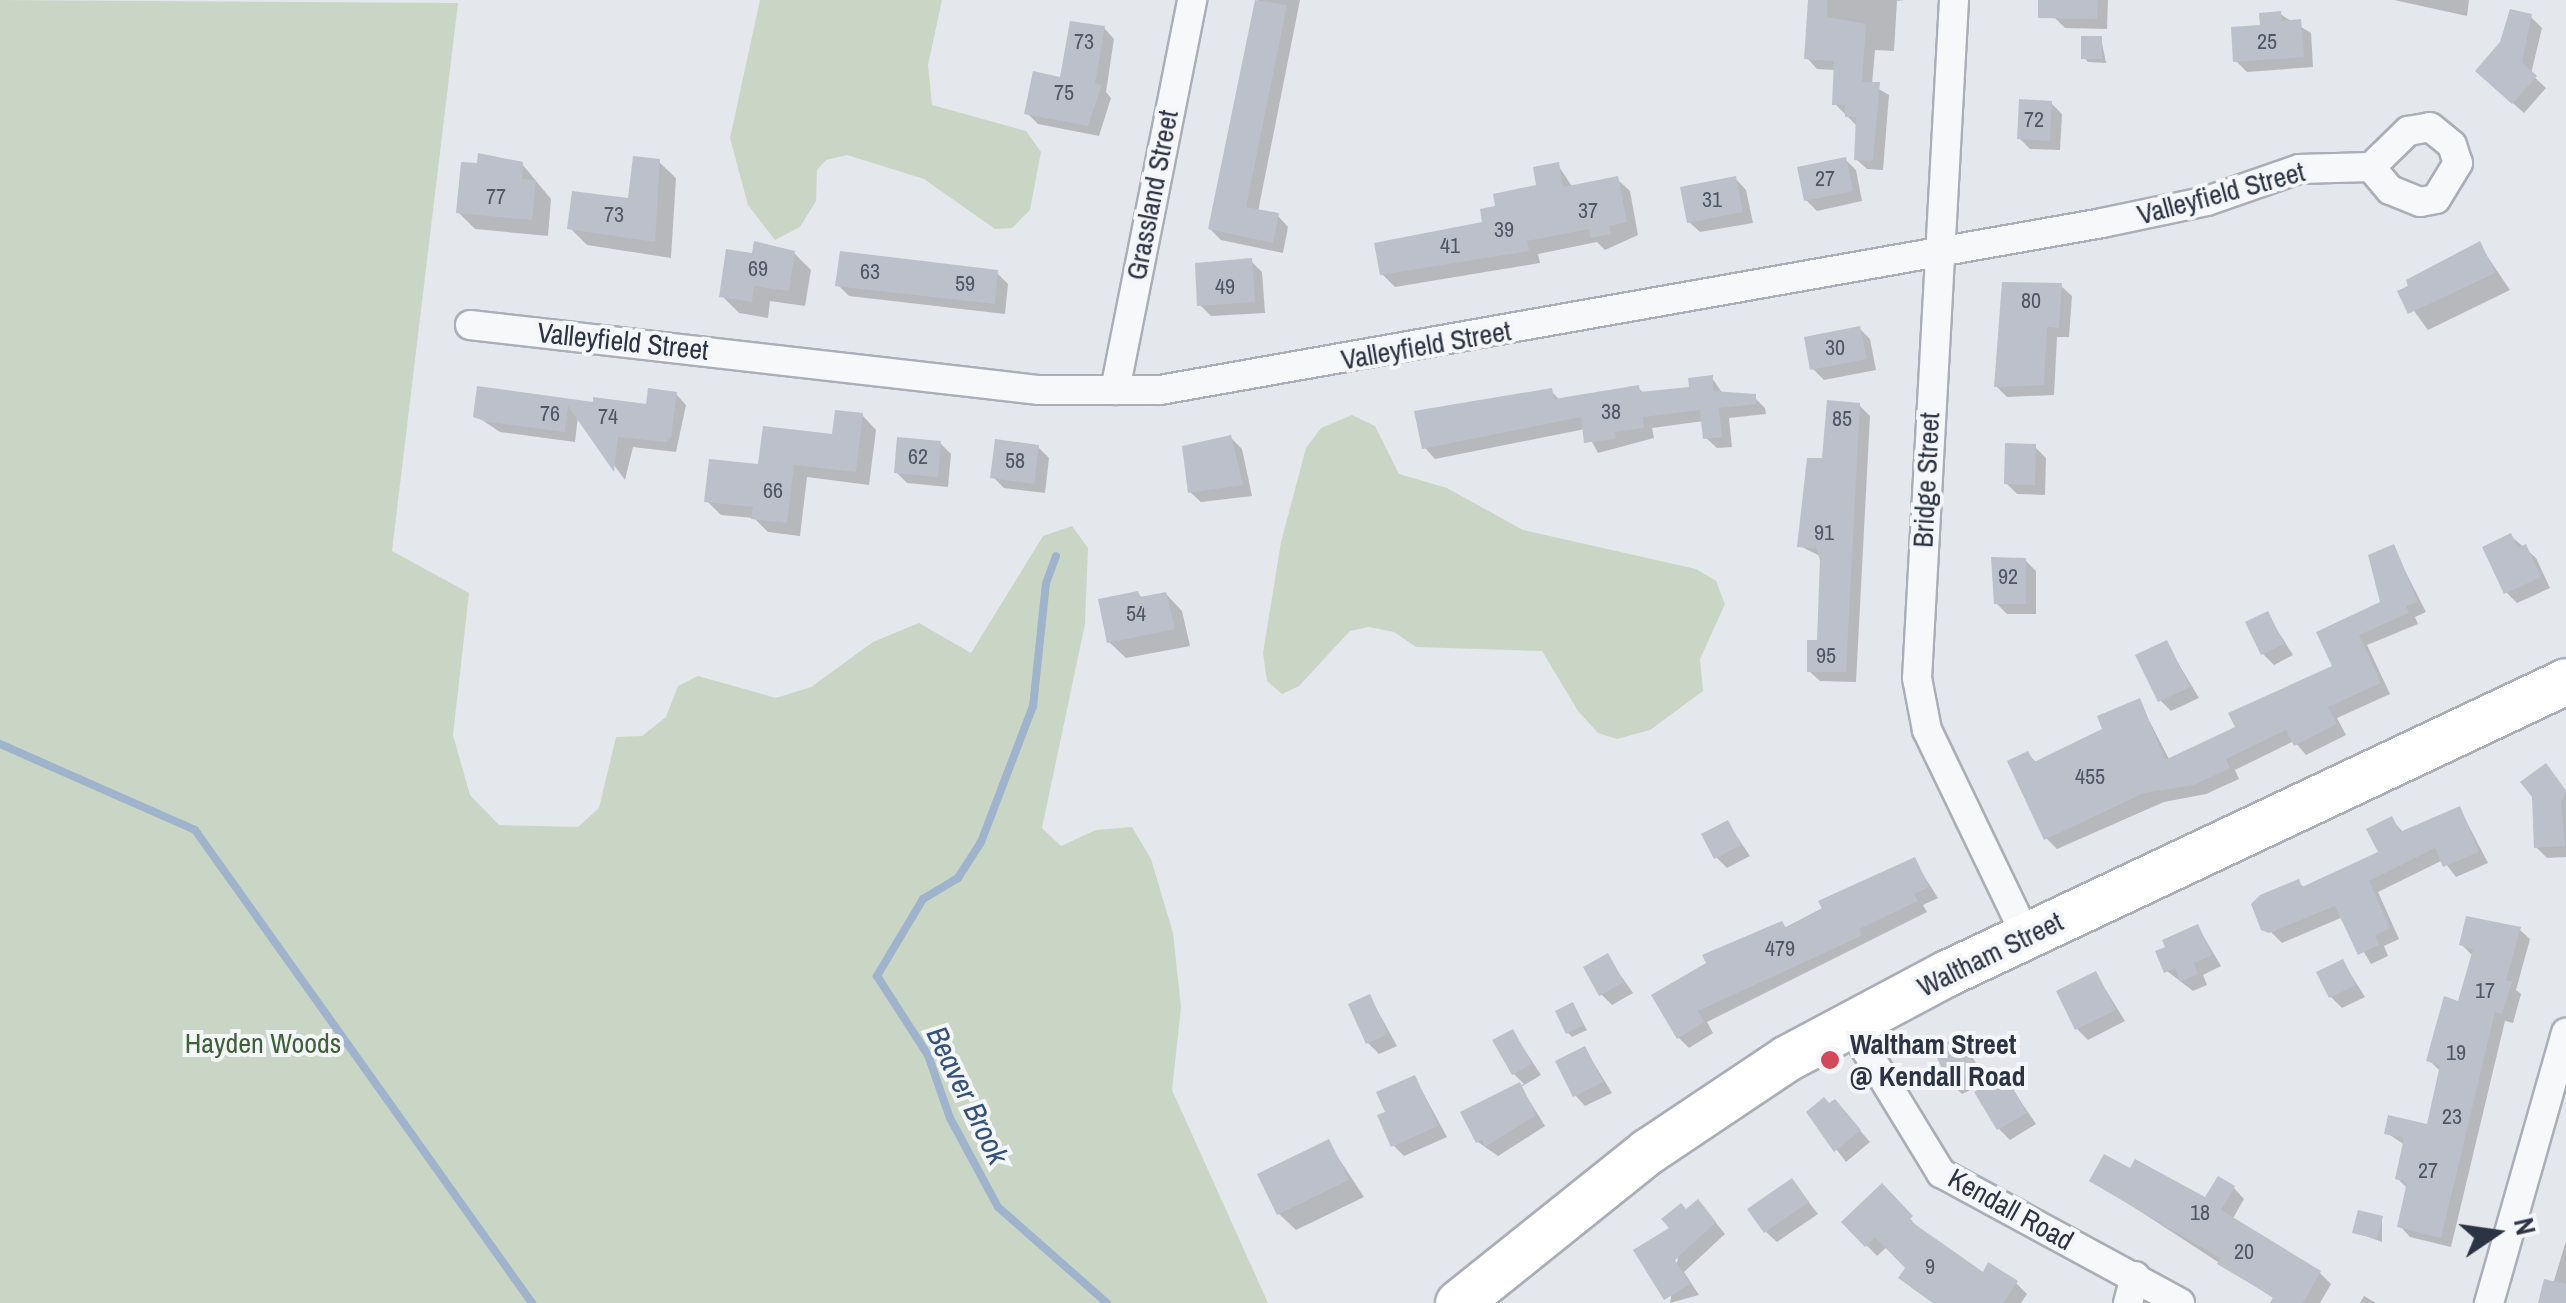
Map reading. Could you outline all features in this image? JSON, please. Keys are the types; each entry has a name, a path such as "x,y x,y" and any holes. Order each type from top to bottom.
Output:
{"main road":[{"name":"Waltham Street","path":"1458,1303 1678,1130 1850,1024 2026,936 2566,681"}],"street":[{"name":"Grassland Street","path":"1115,390 1192,0"},
{"name":"Bridge Street","path":"1954,0 1917,678 1927,730 2026,936"},
{"name":"Valleyfield Street","path":"470,325 1039,390 1160,390 1334,362 2207,200 2298,170 2371,167"},
{"name":"Kendall Road","path":"1850,1024 1941,1173 2131,1290 2180,1303"},
{"path":"2489,1303 2566,1033"}],"green space":[{"name":"Hayden Woods","path":"0,0 458,3 392,551 469,593 453,735 470,795 499,825 578,827 599,808 616,737 642,736 666,717 678,686 698,676 776,698 811,687 873,642 919,623 971,653 1043,536 1072,526 1088,548 1085,624 1042,828 1061,846 1096,830 1132,827 1151,859 1173,933 1181,1007 1172,1090 1268,1303 0,1303"},
{"path":"760,0 942,0 928,65 932,105 1026,131 1041,152 1030,210 1012,228 995,229 924,179 847,155 826,160 817,170 816,201 800,227 775,240 748,205 730,138"},
{"path":"1352,415 1375,426 1399,474 1447,488 1523,530 1696,569 1716,581 1725,604 1700,659 1703,691 1650,730 1617,739 1598,733 1578,711 1542,651 1416,647 1394,632 1369,627 1350,631 1299,686 1282,694 1267,681 1263,653 1281,542 1306,448 1321,428"}],"building":[{"path":"1255,0 1287,5 1246,207 1279,213 1273,243 1208,229"},
{"path":"1808,0 1827,0 1827,17 1866,24 1862,82 1880,82 1873,161 1854,160 1856,117 1845,117 1845,105 1832,105 1834,61 1804,59"},
{"path":"2038,0 2098,0 2097,19 2038,18"},
{"path":"2510,9 2532,14 2522,62 2537,76 2512,104 2475,71 2500,42"},
{"path":"2281,11 2282,21 2301,19 2304,57 2233,62 2231,27 2260,25 2259,13"},
{"path":"1070,21 1105,26 1095,83 1102,85 1088,126 1024,114 1033,71 1060,77"},
{"path":"2081,36 2102,36 2102,59 2081,59"},
{"path":"2019,99 2052,101 2050,141 2017,139"},
{"path":"478,153 523,162 522,179 536,180 532,220 456,213 461,162 477,163"},
{"path":"633,156 660,159 655,242 567,229 572,191 628,198"},
{"path":"1846,157 1853,191 1804,201 1797,167"},
{"path":"1559,162 1563,187 1618,176 1627,222 1609,226 1611,234 1590,238 1589,229 1527,241 1529,251 1380,275 1374,243 1482,222 1480,209 1495,206 1493,194 1536,185 1533,167"},
{"path":"1736,176 1743,212 1687,223 1680,187"},
{"path":"754,241 795,251 789,291 754,286 752,302 719,297 726,249 752,253"},
{"path":"2480,241 2495,273 2408,314 2397,291 2408,286 2406,280"},
{"path":"840,251 998,270 995,304 835,286"},
{"path":"1252,258 1255,302 1197,306 1195,263"},
{"path":"2002,282 2062,283 2059,328 2047,327 2044,385 1994,387"},
{"path":"1860,326 1867,359 1810,370 1804,337"},
{"path":"1713,375 1713,391 1756,394 1756,404 1719,408 1722,437 1703,439 1700,410 1643,417 1644,428 1615,432 1616,439 1584,443 1581,417 1422,449 1414,411 1552,388 1554,399 1639,385 1640,392 1689,387 1688,378"},
{"path":"477,386 593,402 593,397 646,404 648,388 677,392 671,437 666,442 618,437 614,472 568,406 565,432 488,422 473,417"},
{"path":"1827,400 1860,403 1846,672 1807,672 1807,640 1817,640 1820,560 1816,548 1797,547 1807,458 1822,458"},
{"path":"835,410 863,413 856,472 794,465 787,523 751,519 753,507 704,502 709,459 758,464 763,426 832,434"},
{"path":"1231,435 1243,485 1188,493 1182,446"},
{"path":"897,437 941,441 938,477 894,473"},
{"path":"995,439 1039,445 1034,484 990,478"},
{"path":"2005,443 2036,444 2035,485 2004,484"},
{"path":"2511,533 2518,548 2526,544 2541,577 2504,594 2482,547"},
{"path":"2394,544 2418,602 2406,606 2409,613 2359,635 2381,683 2328,707 2337,724 2294,746 2286,730 2226,759 2230,768 2194,785 2144,793 2044,840 2007,761 2028,751 2034,762 2102,729 2097,716 2140,698 2165,760 2235,727 2228,713 2332,666 2316,632 2380,602 2368,555"},
{"path":"1991,557 2026,558 2026,604 1994,604"},
{"path":"1138,591 1140,597 1166,592 1175,629 1107,643 1098,599"},
{"path":"2268,611 2284,644 2261,655 2245,622"},
{"path":"2167,640 2190,687 2158,702 2135,655"},
{"path":"2546,763 2566,791 2561,802 2565,846 2534,848 2532,797 2520,782"},
{"path":"2460,806 2479,852 2443,867 2435,848 2369,881 2390,928 2375,935 2379,945 2358,955 2335,906 2269,933 2261,930 2251,904 2260,895 2299,879 2302,887 2378,852 2366,829 2392,816 2400,832"},
{"path":"1728,820 1741,845 1714,859 1701,834"},
{"path":"1915,857 1929,887 1914,894 1918,901 1859,929 1862,935 1846,943 1698,1011 1704,1022 1677,1039 1651,995 1706,963 1702,955 1782,921 1786,928 1822,909 1818,901"},
{"path":"2466,916 2521,927 2506,980 2512,982 2502,1014 2495,1012 2441,1238 2397,1227 2407,1182 2395,1179 2404,1138 2384,1134 2388,1115 2427,1124 2440,1065 2426,1061 2444,996 2458,1001 2473,949 2459,945"},
{"path":"2198,924 2212,955 2194,963 2198,974 2180,982 2175,968 2164,973 2155,951 2165,947 2162,940"},
{"path":"1608,953 1624,982 1599,996 1583,967"},
{"path":"2343,959 2356,985 2329,998 2316,972"},
{"path":"2096,971 2116,1010 2075,1030 2056,991"},
{"path":"1370,994 1388,1034 1366,1044 1348,1004"},
{"path":"1573,1002 1584,1025 1566,1034 1555,1011"},
{"path":"1513,1029 1532,1064 1512,1075 1492,1040"},
{"path":"1961,1035 1978,1071 1949,1084 1933,1049"},
{"path":"1585,1046 1603,1082 1573,1097 1555,1061"},
{"path":"2005,1074 2027,1113 1997,1130 1974,1092"},
{"path":"1415,1075 1438,1126 1391,1147 1377,1115 1385,1112 1376,1092"},
{"path":"1520,1082 1536,1115 1485,1147 1482,1140 1476,1143 1460,1112"},
{"path":"1824,1097 1829,1103 1835,1099 1861,1130 1834,1152 1806,1112"},
{"path":"1329,1139 1349,1180 1277,1215 1257,1174"},
{"path":"2104,1154 2130,1168 2135,1159 2205,1197 2218,1176 2235,1186 2221,1210 2321,1271 2303,1303 2270,1303 2273,1297 2217,1264 2220,1258 2089,1181"},
{"path":"1792,1178 1809,1202 1764,1233 1747,1209"},
{"path":"1882,1183 1913,1216 1909,1220 1983,1272 1988,1262 2018,1281 2003,1303 1934,1303 1898,1278 1905,1268 1875,1237 1865,1247 1841,1222"},
{"path":"1698,1199 1716,1222 1675,1260 1690,1284 1664,1300 1633,1250 1669,1228 1661,1219 1681,1203 1686,1209"},
{"path":"2358,1210 2383,1216 2377,1239 2352,1233"},
{"path":"2544,1279 2566,1284 2566,1303 2538,1303"}],"waterway":[{"name":"Beaver Brook","path":"1056,556 1046,583 1033,706 981,842 958,878 923,899 877,976 928,1055 950,1118 998,1207 1107,1303"},
{"path":"0,744 195,830 532,1303"}],"place":[{"name":"Waltham Street @ Kendall Road","path":"1830,1060"}]}
